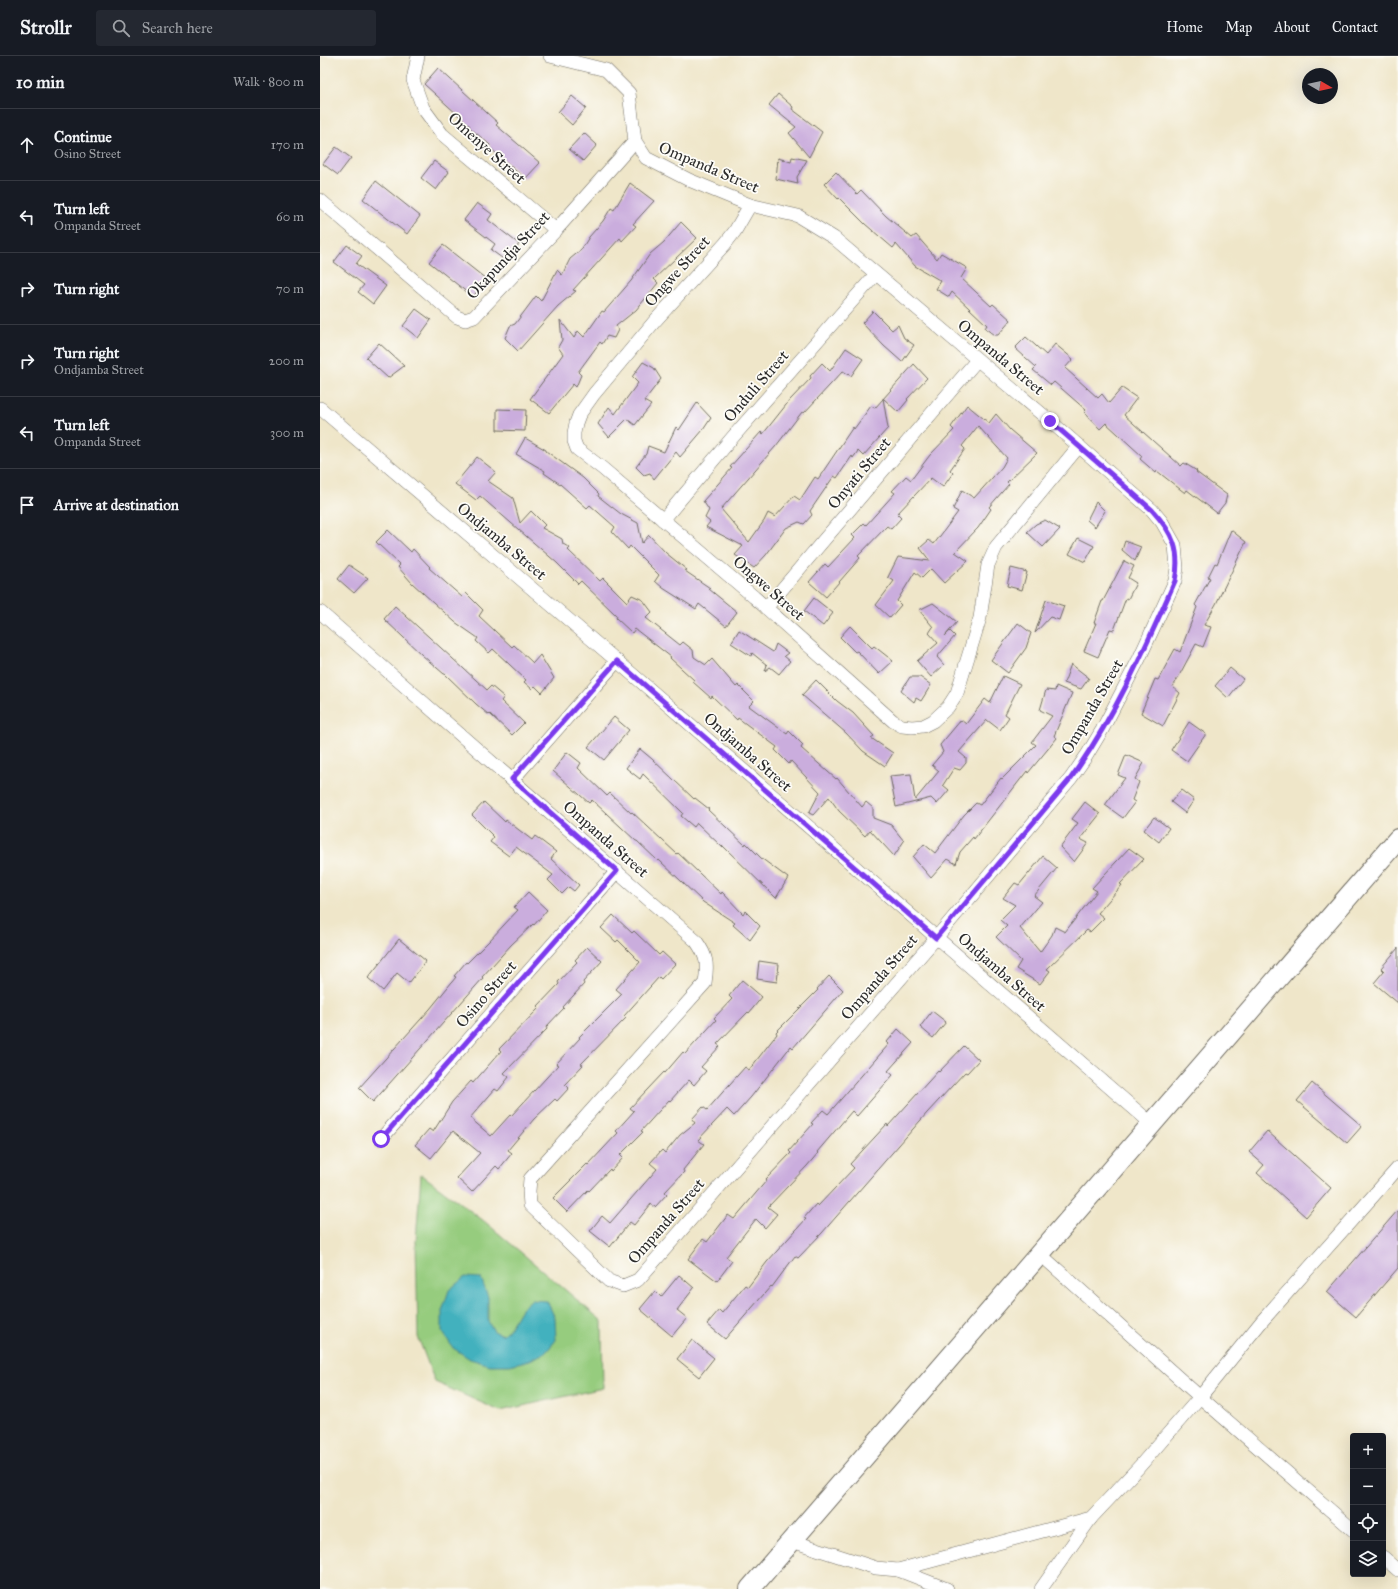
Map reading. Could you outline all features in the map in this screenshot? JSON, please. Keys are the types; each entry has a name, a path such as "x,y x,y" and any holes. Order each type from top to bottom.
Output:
{"main road":[{"path":"750,1589 1398,839"}],"street":[{"name":"Omenye Street","path":"418,56 413,80 424,108 442,134 556,230"},
{"name":"Ompanda Street","path":"320,612 617,871 696,941 704,952 708,967 705,983 530,1179 528,1192 530,1205 609,1280 623,1286 638,1280 936,938 1071,778 1102,730 1139,659 1175,581 1177,555 1173,541 1162,522 1152,510 834,238 805,219 790,213 750,205 689,180 646,158 635,141 629,93 606,70 550,56"},
{"name":"Okapundja Street","path":"320,200 457,317 465,320 474,317 556,230 635,141"},
{"name":"Ongwe Street","path":"750,205 735,231 725,244 654,322 594,394 576,423 574,441 577,449 766,608 894,721 902,726 923,726 933,721 948,707 957,693 980,618 988,565 996,547 1079,446"},
{"name":"Onduli Street","path":"663,520 876,274"},
{"name":"Onyati Street","path":"766,608 977,360"},
{"name":"Ondjamba Street","path":"320,408 617,661 1152,1124"},
{"path":"512,779 617,661"},
{"name":"Osino Street","path":"381,1139 617,871"},
{"path":"1041,1589 1091,1518 1139,1467 1200,1397 1267,1315 1398,1168"},
{"path":"1040,1254 1200,1397 1350,1527"},
{"path":"898,1570 1091,1518"},
{"path":"792,1541 876,1568 898,1570 947,1589"},
{"path":"1386,1560 1398,1570"}],"green space":[{"path":"421,1174 484,1221 602,1321 603,1388 500,1411 435,1382 418,1337 416,1241"}],"water":[{"path":"465,1277 481,1278 488,1297 488,1321 494,1331 502,1335 509,1329 521,1309 531,1300 547,1301 555,1318 556,1340 546,1352 530,1360 510,1365 490,1365 470,1359 453,1348 442,1331 442,1311 449,1290"}],"building":[{"path":"438,68 498,123 496,125 540,163 525,179 489,147 490,145 424,84"},
{"path":"778,94 793,107 792,109 822,132 809,157 789,133 796,127 769,105"},
{"path":"572,96 586,108 572,125 558,112"},
{"path":"584,133 597,145 583,161 569,149"},
{"path":"336,147 351,158 338,175 323,164"},
{"path":"792,157 807,160 797,177 798,184 776,179 778,158 791,162"},
{"path":"434,161 449,172 436,190 421,178"},
{"path":"836,172 857,194 861,190 886,216 912,238 916,235 937,259 941,253 967,268 961,278 991,306 993,304 1011,320 998,335 994,335 985,328 987,325 952,292 949,297 936,289 941,281 915,266 896,244 893,248 865,224 839,198 838,199 824,184"},
{"path":"376,181 420,216 407,234 363,199"},
{"path":"630,183 654,201 633,224 636,226 622,241 620,238 573,290 576,291 558,306 518,351 505,338 510,326 515,324 536,296 541,301 557,270 562,275 570,259 581,250 611,208 614,210"},
{"path":"477,203 492,214 488,220 519,244 506,261 491,250 495,244 464,220"},
{"path":"681,222 697,238 654,279 658,283 636,310 616,326 618,330 614,338 607,336 602,344 600,342 578,372 581,375 576,387 573,384 549,413 530,399 563,354 558,347 562,340 560,320 574,338 578,331 584,337 602,311 604,312 631,281 650,254 664,242"},
{"path":"347,245 362,256 356,264 386,286 373,304 358,292 364,285 334,262"},
{"path":"443,245 486,279 473,297 429,262"},
{"path":"416,309 431,320 418,338 403,326"},
{"path":"873,311 892,330 898,325 904,338 914,345 902,362 862,323"},
{"path":"1026,337 1046,355 1055,344 1073,359 1065,368 1098,398 1102,394 1109,403 1122,388 1137,398 1124,415 1181,466 1184,463 1197,471 1196,472 1227,495 1225,503 1217,513 1187,490 1185,493 1157,471 1156,473 1140,459 1142,456 1106,423 1100,429 1084,412 1086,410 1054,382 1051,385 1033,370 1036,367 1015,348"},
{"path":"379,343 404,366 388,378 366,358"},
{"path":"846,348 863,359 851,376 843,371 804,413 802,412 776,446 721,509 749,542 768,513 775,517 794,496 800,500 815,477 818,479 853,427 854,429 871,406 875,408 883,399 888,428 863,456 858,451 853,458 852,456 837,478 834,476 810,511 812,515 804,524 799,522 786,528 766,555 754,568 735,555 743,546 706,527 710,522 705,518 709,510 703,501 732,468 730,467 761,432 763,434 822,363 830,371"},
{"path":"643,362 654,368 661,379 644,401 651,405 635,425 627,419 609,437 598,424 609,407 615,414 638,383 632,377"},
{"path":"914,364 927,378 907,399 908,400 898,412 883,398"},
{"path":"697,403 711,418 703,430 680,457 676,452 654,479 650,473 644,475 636,467 646,454 648,446 664,452 676,427 679,430"},
{"path":"967,405 989,423 996,414 1010,430 1037,453 1007,482 1009,484 989,507 991,509 978,528 955,552 968,561 944,583 931,569 922,578 915,572 897,601 901,605 890,618 876,605 894,581 888,577 898,557 930,561 920,548 929,540 934,544 958,512 953,509 962,490 974,498 1002,467 1007,458 978,426 962,446 965,449 950,470 953,473 943,487 931,478 897,514 901,518 891,529 887,526 858,556 860,558 826,597 809,582 825,564 828,567 855,538 852,535 864,523 866,525 895,493 892,491 906,476 911,480 930,455 954,430 951,427"},
{"path":"497,409 526,410 525,431 497,430"},
{"path":"525,438 546,450 583,478 599,494 598,496 621,514 638,523 642,543 649,535 666,553 687,570 685,571 710,588 709,589 737,612 726,626 699,604 696,609 663,588 655,581 659,575 630,546 628,549 612,532 615,527 590,505 587,508 560,484 544,473 545,471 516,454"},
{"path":"477,457 496,472 488,481 513,498 520,523 531,511 545,525 542,528 562,539 563,544 570,548 568,550 600,581 603,578 627,602 632,595 643,600 652,612 646,618 680,645 683,642 693,650 694,657 706,665 712,659 736,687 738,685 754,701 749,706 787,734 789,731 803,745 801,748 836,779 837,778 862,807 866,802 873,808 873,818 891,825 904,841 894,856 870,830 865,836 839,811 829,797 813,815 809,813 820,792 791,761 789,764 775,750 777,747 738,718 737,720 712,696 711,698 693,682 694,680 670,658 671,657 635,629 632,633 581,581 578,584 557,563 480,496 476,500 455,484"},
{"path":"1096,502 1105,511 1095,527 1087,520"},
{"path":"1045,520 1060,529 1043,547 1027,532 1036,524"},
{"path":"388,530 411,552 413,549 430,567 429,568 462,597 466,593 483,610 479,616 512,647 514,645 533,663 540,655 554,678 542,693 535,686 532,689 524,682 526,680 493,649 489,653 476,641 478,638 455,622 412,583 398,567 400,565 376,542"},
{"path":"1231,530 1246,542 1216,604 1204,625 1211,627 1203,647 1196,644 1173,687 1180,693 1163,726 1141,713 1155,679 1158,680 1175,649 1180,652 1197,607 1195,605 1210,578 1208,577 1215,563 1217,564"},
{"path":"1078,538 1094,546 1085,562 1069,554"},
{"path":"1125,541 1141,547 1135,561 1122,550"},
{"path":"1124,561 1134,566 1128,578 1136,583 1128,599 1126,598 1114,630 1110,629 1098,657 1084,651 1096,623 1094,623 1102,601"},
{"path":"349,565 368,578 354,593 338,579"},
{"path":"1011,568 1027,572 1022,590 1007,586"},
{"path":"814,598 833,613 823,626 804,611"},
{"path":"1046,600 1064,606 1059,620 1050,617 1035,633"},
{"path":"933,603 957,622 945,636 950,631 955,636 937,657 944,665 931,677 917,661 938,643 929,633 933,627 919,610"},
{"path":"395,606 487,690 491,686 504,697 501,701 524,723 512,735 490,714 489,715 476,704 384,619"},
{"path":"1018,623 1031,633 1026,648 1008,673 991,660"},
{"path":"850,626 872,648 874,646 893,661 879,674 857,651 855,652 840,637"},
{"path":"739,630 773,652 776,644 788,653 784,656 790,661 779,674 770,667 765,671 767,665 752,653 751,656 731,643"},
{"path":"1071,664 1089,678 1081,689 1064,683"},
{"path":"1230,668 1243,679 1228,698 1215,686"},
{"path":"1003,676 1020,684 1005,714 1009,717 1000,730 987,720 959,752 966,758 966,763 960,770 954,768 943,785 949,790 937,804 931,798 896,807 890,776 911,774 915,800 939,771 932,765 943,752 940,745 961,720 966,724 985,699 990,703"},
{"path":"910,677 920,677 931,685 921,701 916,698 914,702 901,691"},
{"path":"816,680 837,701 853,713 874,736 871,738 893,753 885,766 863,751 846,733 802,695"},
{"path":"1056,686 1072,693 1054,736 1057,738 1028,773 1027,771 974,839 973,837 960,852 956,864 948,859 931,878 913,857 924,844 935,853 964,815 976,803 980,805 1001,778 1002,779 1036,745 1032,742 1052,716 1040,710 1046,690 1055,691"},
{"path":"614,717 629,730 604,760 588,747"},
{"path":"1189,722 1206,734 1187,761 1171,750"},
{"path":"640,749 694,799 695,798 709,809 708,810 745,845 746,843 761,858 788,878 776,898 723,846 722,847 697,823 694,827 681,816 683,813 643,774 640,779 626,768"},
{"path":"567,752 581,763 578,768 607,796 610,793 677,854 678,853 721,894 722,892 743,914 745,911 760,926 750,940 733,925 735,923 703,902 592,800 589,803 553,771"},
{"path":"1126,755 1144,763 1135,779 1139,782 1132,800 1135,802 1123,818 1105,805 1125,778 1118,775"},
{"path":"1181,790 1194,800 1185,813 1171,802"},
{"path":"484,802 505,822 506,820 532,840 535,836 556,852 551,859 579,885 574,891 569,887 562,894 548,880 553,875 516,847 509,856 490,842 494,837 472,815"},
{"path":"1085,802 1100,814 1080,839 1088,843 1074,862 1060,847 1078,823 1072,819"},
{"path":"1154,817 1169,828 1159,842 1144,830"},
{"path":"1129,848 1144,859 1120,884 1122,885 1098,913 1104,918 1090,932 1087,930 1047,969 1050,971 1040,984 1016,969 1021,961 996,937 1007,926 1000,920 1015,905 1003,898 1015,883 1019,885 1043,856 1057,868 1034,896 1042,902 1020,928 1040,952 1052,935 1055,927 1065,932 1097,891 1092,888"},
{"path":"528,892 547,910 534,925 533,924 511,945 482,977 483,978 373,1102 359,1088 430,1009 466,962 467,963 489,941 518,910 514,907"},
{"path":"613,915 632,933 634,931 659,955 662,952 675,964 661,979 659,977 624,1016 626,1018 581,1064 583,1065 565,1084 569,1088 557,1101 555,1099 534,1119 508,1150 512,1153 499,1169 496,1166 472,1192 457,1178 480,1153 453,1131 431,1158 415,1145 429,1129 433,1132 452,1102 471,1081 473,1083 501,1051 499,1049 539,1008 537,1007 559,984 558,982 577,962 575,960 587,947 602,961 583,982 584,984 563,1007 564,1008 546,1027 547,1029 504,1073 509,1077 498,1091 495,1089 470,1118 491,1136 558,1065 556,1064 580,1038 579,1037 622,994 616,989 640,962 618,940 616,942 601,928"},
{"path":"399,939 426,961 409,983 397,973 383,991 368,978"},
{"path":"1398,948 1398,1003 1374,983 1384,971 1381,968"},
{"path":"759,961 779,964 777,982 757,979"},
{"path":"829,976 843,990 793,1048 791,1046 734,1116 727,1109 698,1140 704,1144 683,1170 684,1172 665,1192 667,1194 655,1207 651,1204 634,1225 630,1222 610,1247 590,1231 602,1216 610,1223 657,1169 650,1163 662,1150 665,1153 680,1135 695,1123 692,1119 703,1107 707,1110 745,1067 749,1070 777,1034 776,1032 818,990 817,989"},
{"path":"742,980 762,997 749,1013 748,1012 717,1044 720,1046 701,1067 706,1071 694,1085 689,1080 670,1101 669,1100 641,1131 643,1132 620,1155 623,1158 611,1171 610,1169 589,1191 588,1190 567,1212 553,1198 587,1164 588,1165 618,1133 616,1131 634,1111 630,1108 664,1072 665,1073 683,1052 685,1054 716,1020 714,1018 732,999 729,996"},
{"path":"932,1011 946,1022 933,1038 920,1027"},
{"path":"898,1029 913,1043 888,1071 893,1075 857,1116 852,1111 807,1166 768,1207 777,1214 765,1228 756,1219 726,1257 732,1261 717,1281 688,1259 703,1239 707,1242 728,1215 734,1219 767,1180 766,1179 791,1153 789,1151 813,1124 811,1123 823,1110 828,1114 889,1044 887,1042"},
{"path":"964,1046 979,1060 967,1073 965,1072 927,1113 822,1233 798,1258 795,1256 772,1287 771,1286 725,1339 707,1324 719,1310 722,1313 745,1285 748,1287 767,1262 806,1219 804,1218 816,1204 818,1206 854,1168 850,1164 887,1124 888,1126 938,1071 939,1072"},
{"path":"1312,1083 1362,1126 1347,1143 1297,1101"},
{"path":"1267,1131 1331,1188 1306,1217 1257,1173 1264,1165 1249,1152"},
{"path":"1398,1210 1398,1268 1356,1317 1327,1292"},
{"path":"679,1275 694,1288 677,1310 687,1318 672,1336 640,1309 655,1291 661,1297"},
{"path":"692,1340 714,1358 699,1377 677,1359"}],"route":[{"path":"381,1139 617,871 512,779 617,661 936,938 1009,849 1071,778 1087,755 1102,730 1139,659 1175,581 1177,568 1175,545 1162,522 1152,510 1050,421"}]}
